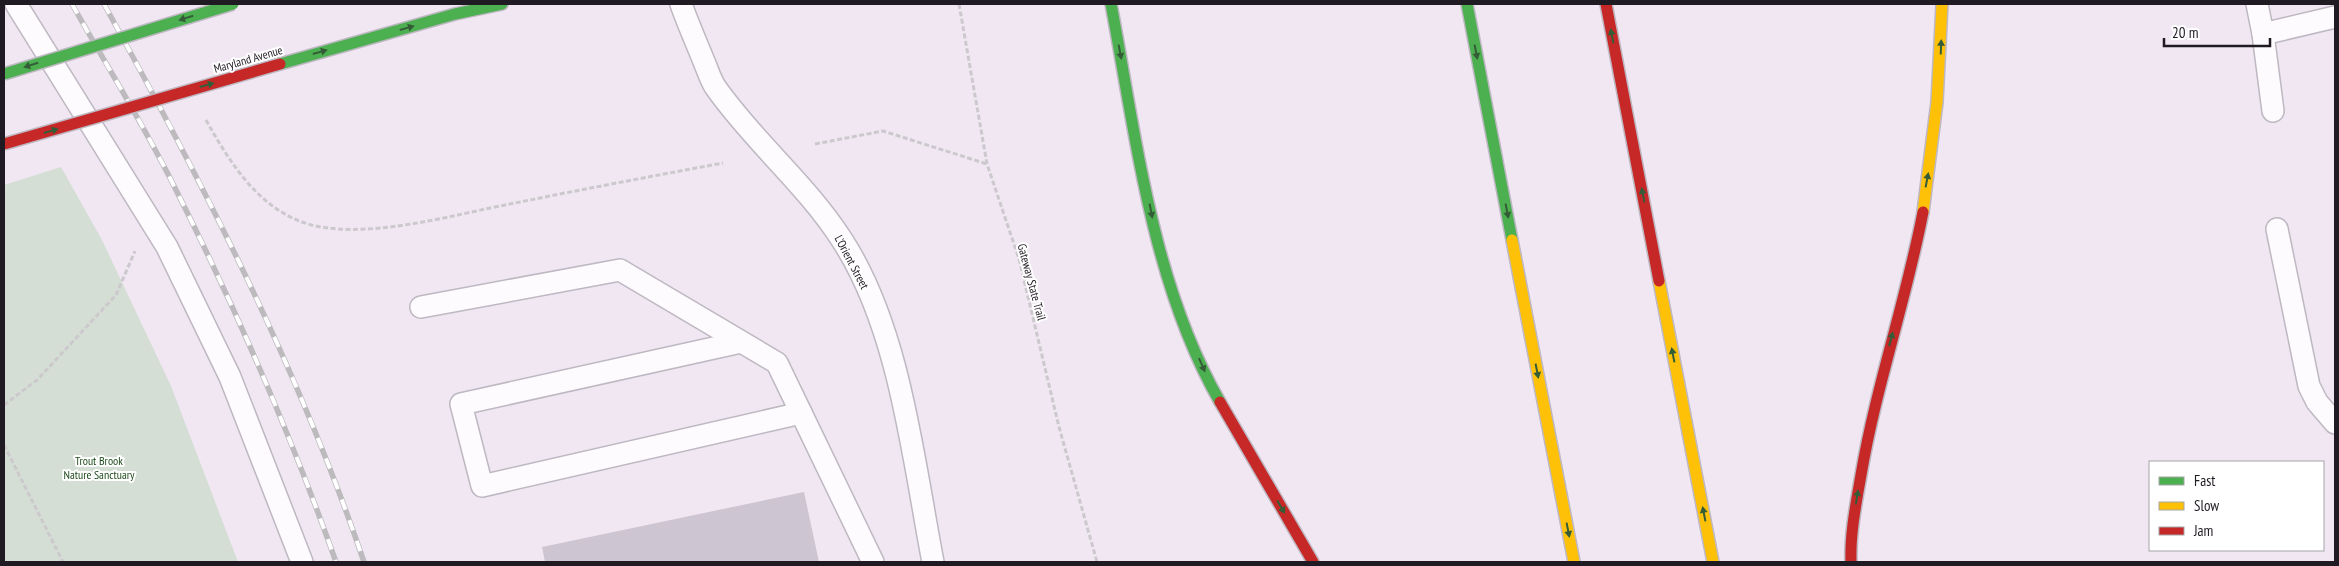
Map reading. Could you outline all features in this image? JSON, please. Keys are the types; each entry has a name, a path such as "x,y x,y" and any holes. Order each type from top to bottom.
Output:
{"main road":[{"path":"4,74 233,4"},
{"name":"Maryland Avenue","path":"4,144 455,14 502,4"},
{"path":"1111,4 1152,218 1175,304 1211,386 1313,562"},
{"path":"1467,4 1574,562"},
{"path":"1606,4 1713,562"},
{"path":"1851,562 1849,546 1864,453 1882,371 1912,262 1930,166 1941,53 1942,4"}],"lane":[{"path":"16,4 167,247 230,377 302,562"},
{"name":"L'Orient Street","path":"681,4 715,86 751,131 812,200 842,240 862,278 881,322 896,372 933,562"},
{"path":"2257,4 2273,111"},
{"path":"2263,34 2335,18"},
{"path":"2277,229 2309,386 2317,402 2335,423"},
{"path":"421,307 620,270 776,363 873,562"},
{"path":"741,342 461,404 482,486 801,413"}],"path":[{"name":"Gateway State Trail","path":"959,4 987,164 1019,258 1059,427 1098,562"},
{"path":"202,112 232,165 253,189 276,209 302,222 331,229 367,229 420,221 723,163"},
{"path":"815,144 883,131 987,164"},
{"path":"4,405 37,380 116,295 130,260 152,223"},
{"path":"4,445 63,562"}],"green space":[{"name":"Trout Brook Nature Sanctuary","path":"61,167 102,240 171,386 238,562 4,562 4,185"}],"building":[{"path":"804,492 819,562 545,562 542,547"}],"railway":[{"path":"72,4 138,118 220,280 262,373 319,514 336,562"},
{"path":"104,4 212,208 279,347 338,489 364,562"}],"traffic: fast":[{"path":"4,74 233,4"},
{"path":"280,64 455,14 502,4"},
{"path":"1111,4 1149,208 1162,259 1178,309 1197,356 1220,402"},
{"path":"1467,4 1512,240"}],"traffic: slow":[{"path":"1923,212 1937,102 1942,4"},
{"path":"1512,240 1574,562"},
{"path":"1659,281 1713,562"}],"traffic: jam":[{"path":"1606,4 1659,281"},
{"path":"4,144 280,64"},
{"path":"1851,562 1851,540 1867,442 1923,212"},
{"path":"1220,402 1313,562"}]}
